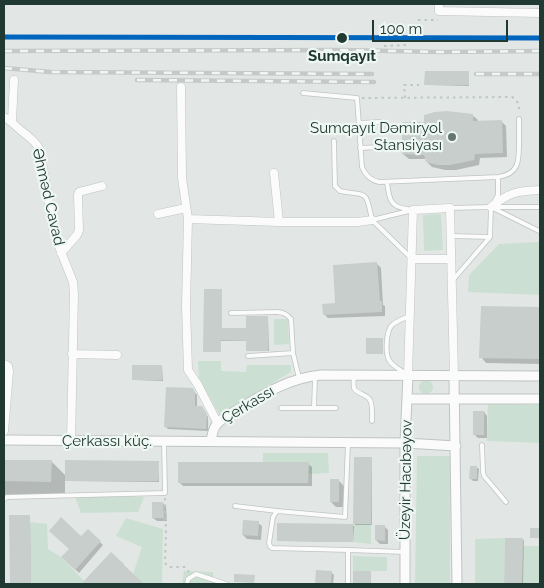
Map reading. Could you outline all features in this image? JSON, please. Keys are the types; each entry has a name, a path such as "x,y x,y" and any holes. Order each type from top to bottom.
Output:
{"street":[{"path":"439,4 439,11 540,13"},
{"path":"12,121 14,80"},
{"path":"181,87 182,178 188,219 186,306 188,370 218,422"},
{"name":"Əhməd Cavad","path":"4,117 12,121 16,127 38,144 53,229 73,282 71,441"},
{"path":"274,173 279,222"},
{"path":"61,253 77,235 79,230 78,195 80,192 102,186"},
{"path":"491,207 512,193 540,190"},
{"path":"158,214 186,208"},
{"path":"408,375 413,210 450,208 456,446 457,584"},
{"path":"188,219 279,222 358,222 372,220"},
{"path":"412,259 451,258"},
{"path":"72,354 117,355"},
{"path":"4,364 8,366 10,371 4,431"},
{"name":"Çerkassı","path":"456,446 211,441 213,428 218,422 282,385 299,378 315,375 540,376"},
{"name":"Üzeyir Hacıbəyov","path":"405,584 408,375"},
{"path":"407,399 540,399"},
{"name":"Çerkassı küç.","path":"4,440 211,441"}],"lane":[{"path":"303,93 358,98 362,167 372,180 378,182 498,177 510,174 518,165 519,159 519,119"},
{"path":"359,123 380,122"},
{"path":"334,141 335,186 340,191 358,193 364,196 368,202 372,220 412,259"},
{"path":"360,148 380,147"},
{"path":"452,281 490,237 491,207 498,195 498,177"},
{"path":"387,182 389,196 394,205 399,208 413,210"},
{"path":"491,207 539,231"},
{"path":"450,208 540,207"},
{"path":"372,220 413,210"},
{"path":"451,236 490,237"},
{"path":"231,313 283,312 291,319 293,353 299,378"},
{"path":"408,375 393,365 388,359 387,334 391,326 410,316"},
{"path":"248,356 293,353"},
{"path":"314,408 315,375"},
{"path":"354,375 354,387 370,400 372,421"},
{"path":"281,408 336,408"},
{"path":"4,498 165,493 164,442"},
{"path":"235,506 346,516 348,443"},
{"path":"482,446 482,472 506,502"},
{"path":"278,511 273,517 269,542 272,548 405,552"},
{"path":"348,550 348,584"},
{"path":"187,584 188,579 196,574 226,584"}],"path":[{"path":"418,20 438,20"},
{"path":"384,46 406,45"},
{"path":"404,98 404,85 419,85"},
{"path":"358,98 512,97 519,106 519,119"},
{"path":"165,493 166,563 169,567 185,568 191,576"}],"green space":[{"path":"441,214 443,250 424,251 423,215"},
{"path":"540,242 540,295 468,292 469,275 499,244"},
{"path":"274,319 288,319 289,344 274,345"},
{"path":"198,361 221,361 221,371 246,372 247,365 291,365 291,372 219,414 199,378"},
{"path":"426,380 431,382 433,387 431,392 426,394 421,392 419,387 421,382"},
{"path":"488,404 540,405 540,443 487,441"},
{"path":"263,453 328,453 329,473 308,474 309,463 263,462"},
{"path":"417,456 450,456 450,584 415,584"},
{"path":"75,497 144,497 138,512 81,513"},
{"path":"126,518 163,529 162,584 144,584 133,574 142,547 116,536"},
{"path":"30,522 47,524 48,549 61,557 87,584 31,584"},
{"path":"353,524 371,524 371,544 353,542"},
{"path":"505,538 504,584 475,584 475,539"},
{"path":"523,546 540,546 540,584 522,584"},
{"path":"353,556 387,557 387,571 353,571"},
{"path":"184,571 213,572 214,584 182,584"}],"building":[{"path":"425,71 469,71 469,85 424,85"},
{"name":"Sumqayıt Dəmiryol Stansiyası","path":"447,111 473,114 473,121 502,120 503,153 475,154 474,160 450,165 426,162 424,155 402,154 402,122 424,122 424,115"},
{"path":"377,262 382,312 323,315 322,304 335,303 333,265"},
{"path":"204,289 222,289 222,328 246,328 246,316 268,316 268,351 246,351 246,341 221,340 221,352 203,352"},
{"path":"481,306 540,307 540,359 479,358"},
{"path":"366,338 383,338 383,354 366,354"},
{"path":"132,365 162,365 162,380 132,380"},
{"path":"166,387 193,388 195,392 195,406 202,406 207,414 206,429 164,427"},
{"path":"473,411 484,411 484,435 473,435"},
{"path":"354,457 372,457 371,524 353,524"},
{"path":"4,460 52,460 51,482 4,481"},
{"path":"65,460 159,461 158,481 65,481"},
{"path":"178,462 309,462 308,483 178,483"},
{"path":"470,466 477,466 477,479 469,479"},
{"path":"330,479 339,479 339,502 330,502"},
{"path":"152,502 163,502 164,518 152,518"},
{"path":"9,515 30,515 31,584 10,584"},
{"path":"61,517 81,536 88,529 101,541 75,570 61,557 69,549 49,531"},
{"path":"243,520 259,521 258,536 242,535"},
{"path":"277,523 353,524 353,542 277,541"},
{"path":"375,525 385,525 385,541 375,540"},
{"path":"530,528 540,528 540,538 530,538"},
{"path":"505,538 523,538 522,584 504,584"},
{"path":"111,552 124,564 144,584 81,584"},
{"path":"316,570 332,571 331,584 315,584"},
{"path":"353,571 371,571 371,584 353,584"},
{"path":"234,574 255,575 254,583 234,582"}],"railway":[{"path":"4,51 540,51"},
{"path":"4,68 50,72 372,74"},
{"path":"476,74 540,74"},
{"path":"137,80 374,82"}],"transit line":[{"path":"4,37 540,38"}],"place":[{"name":"Sumqayıt","path":"342,38"},
{"name":"Sumqayıt Dəmiryol Stansiyası","path":"452,137"}]}
